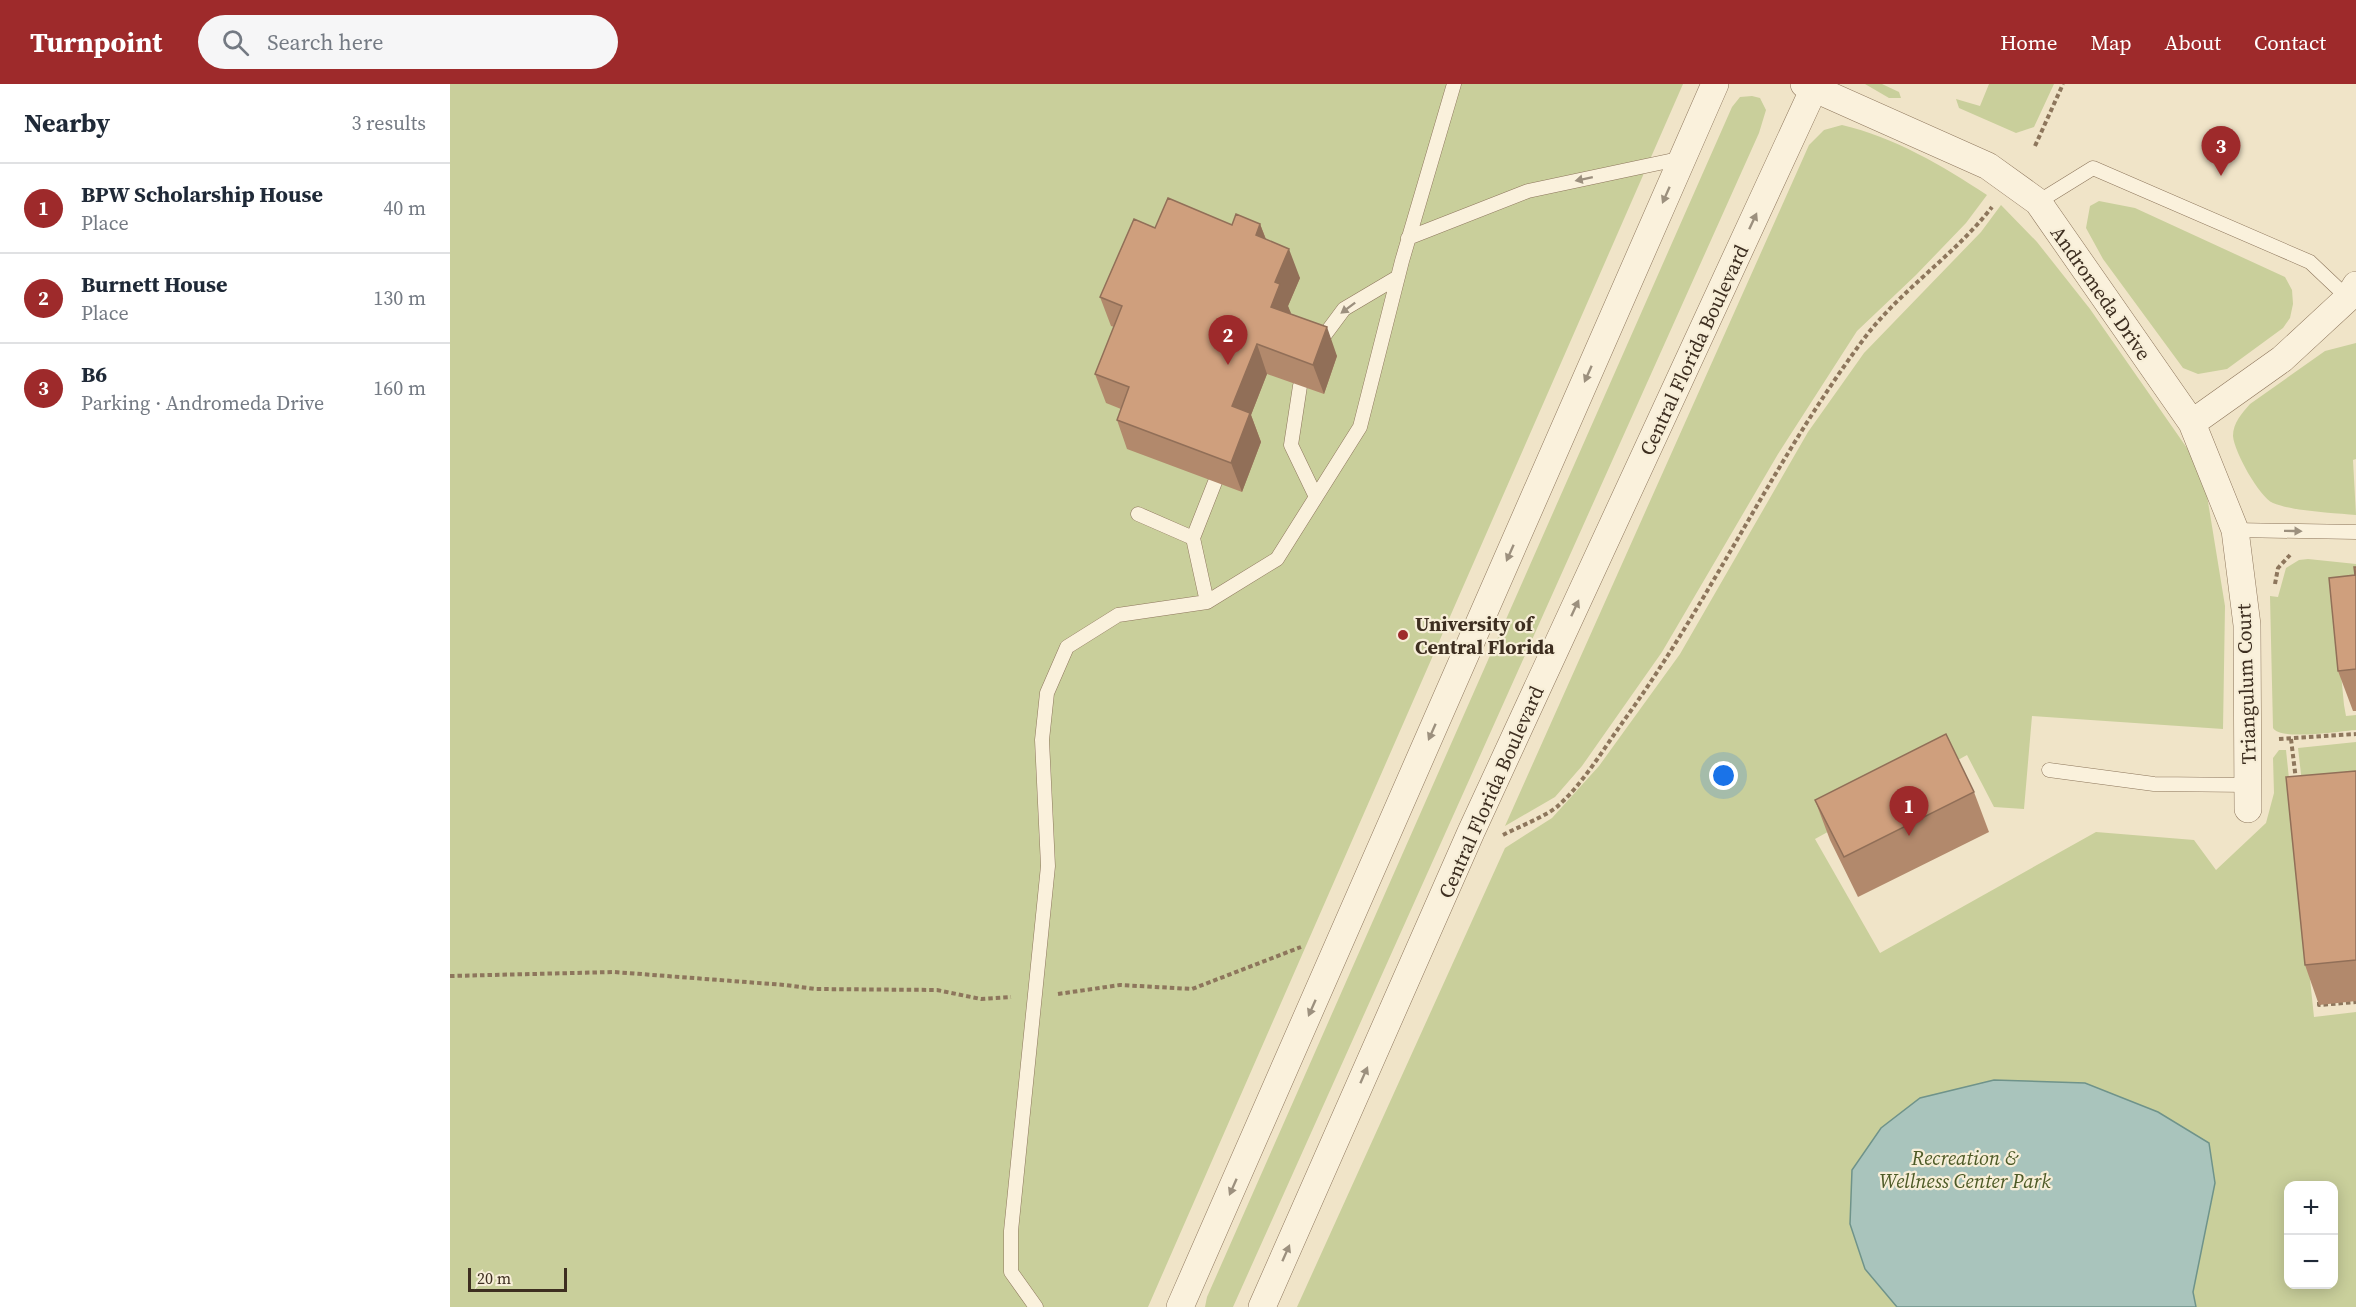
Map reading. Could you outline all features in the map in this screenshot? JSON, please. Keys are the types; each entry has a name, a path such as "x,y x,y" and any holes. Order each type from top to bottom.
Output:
{"street":[{"path":"1180,1307 1715,84"},
{"name":"Andromeda Drive","path":"1812,86 1988,166 2038,202 2192,423"},
{"name":"Central Florida Boulevard","path":"1263,1307 1471,832 1812,86"},
{"path":"2192,423 2282,359 2354,296"},
{"name":"Triangulum Court","path":"2192,423 2235,531 2247,625 2248,797"}],"lane":[{"path":"1036,1307 1011,1272 1011,1231 1048,866 1042,740 1047,693 1067,647 1118,615 1207,602 1277,559 1360,427 1408,238 1454,84"},
{"path":"1408,238 1528,190 1683,158"},
{"path":"2038,202 2093,168 2310,262 2354,296"},
{"path":"1316,497 1292,445 1300,386 1315,348 1344,309 1398,278"},
{"path":"1207,602 1193,538 1215,482"},
{"path":"1138,514 1193,538"},
{"path":"2235,531 2356,532"},
{"path":"2049,770 2248,797"}],"path":[{"path":"2035,146 2063,84"},
{"path":"1500,837 1558,807 1585,774 1647,687 1690,620 1763,494 1864,338 1895,304 1977,226 1999,198"},
{"path":"2274,589 2278,568 2292,554"},
{"path":"2248,741 2356,734"},
{"path":"2291,739 2296,785"},
{"path":"450,976 614,972 815,989 937,990 981,999 1077,992 1120,985 1192,989 1301,947"},
{"path":"2318,994 2319,1005 2356,1002"}],"green space":[{"path":"450,84 1683,84 1148,1307 450,1307"},
{"path":"1865,84 1882,84 1899,92 1901,98 1889,98"},
{"path":"1989,84 2054,84 2034,127 2016,133 1959,108 1956,99 1980,106"},
{"path":"1740,97 1760,98 1766,110 1759,133 1233,1307 1205,1307 1207,1297 1732,107"},
{"path":"1842,125 1880,137 1918,154 1987,195 1966,223 1857,331 1778,454 1662,652 1582,766 1555,797 1505,826 1809,145 1824,130"},
{"path":"2099,201 2135,208 2285,277 2292,290 2293,304 2290,318 2283,328 2227,369 2198,374 2183,368 2103,259 2086,228 2090,206"},
{"name":"Recreation & Wellness Center Park","path":"2001,205 2037,242 2090,309 2203,471 2225,606 2223,729 2032,716 2024,809 1994,807 1967,755 1815,839 1880,953 2096,832 2194,840 2216,870 2266,823 2274,793 2273,758 2279,750 2286,750 2314,1017 2356,1012 2356,1307 1297,1307 1505,848 1552,818 1599,766 1680,654 1808,432 1864,353 1981,232"},
{"path":"2356,343 2356,459 2353,460 2356,515 2302,510 2273,503 2254,483 2238,452 2233,436 2236,423 2250,404 2325,351"},
{"path":"2299,560 2356,564 2356,592 2336,621 2346,716 2356,715 2356,730 2299,735 2278,732 2273,728 2270,596 2278,597 2286,568"},
{"path":"2356,742 2356,812 2306,817 2298,748"}],"water":[{"path":"1994,1080 2085,1083 2158,1112 2209,1143 2215,1183 2193,1292 2196,1307 1897,1307 1865,1269 1850,1224 1852,1170 1881,1128 1920,1098"}],"building":[{"path":"1168,198 1232,225 1236,214 1260,224 1256,235 1289,249 1275,282 1280,284 1271,307 1327,327 1313,365 1257,344 1232,406 1250,413 1231,463 1117,420 1129,387 1095,374 1122,306 1100,297 1134,219 1155,228"},
{"path":"2354,567 2356,567 2356,669 2338,671 2329,578 2355,575"},
{"path":"1946,734 1974,792 1844,857 1815,800"},
{"path":"2356,771 2356,960 2305,965 2286,777"}],"place":[{"name":"B6","path":"2221,176"},
{"name":"Burnett House","path":"1228,365"},
{"name":"University of Central Florida","path":"1403,635"},
{"name":"BPW Scholarship House","path":"1909,836"}]}
